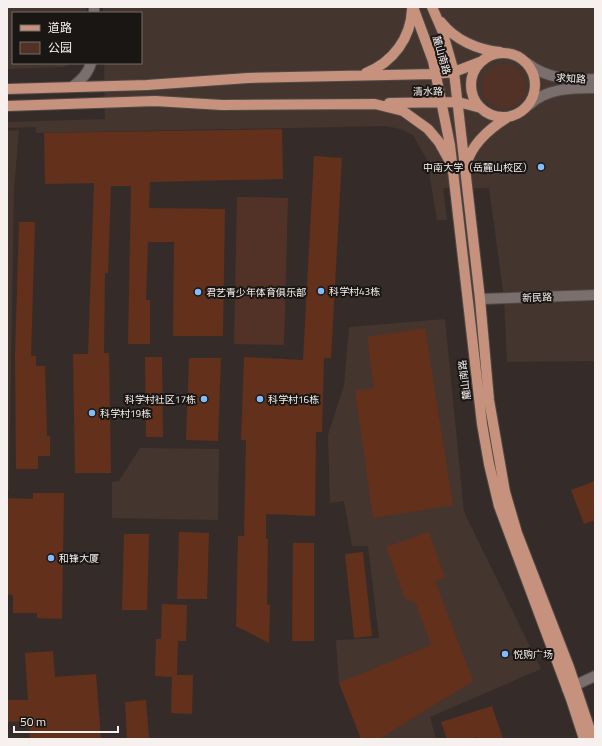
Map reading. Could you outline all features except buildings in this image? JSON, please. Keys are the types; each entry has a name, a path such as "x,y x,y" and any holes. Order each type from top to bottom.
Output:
{"main road":[{"name":"麓山南路","path":"413,7 422,29 436,74 442,103 454,173 482,424 489,464 499,506 593,739"},
{"path":"360,75 377,69 399,48 407,35 412,20 413,7"},
{"name":"麓山南路","path":"433,10 449,50 454,72 464,171 480,299 489,400 505,492 517,533 572,688 584,739"},
{"path":"433,10 448,30 457,37 481,48 504,52 520,57 527,63 533,72 536,83 534,94 529,104 516,114 508,117 488,131 477,143 468,159 464,171"},
{"path":"7,89 147,85 248,78 436,74 454,72 480,62 495,53 504,52"},
{"path":"480,62 472,75 471,82 473,96 481,108 494,116 508,117"},
{"path":"7,106 155,101 222,105 375,104 403,111 428,129 439,142 454,173"},
{"name":"清水路","path":"375,104 458,102 481,108"}],"street":[{"name":"求知路","path":"527,63 554,77 595,79"},
{"path":"72,87 83,78 89,70 91,64"},
{"name":"求知路","path":"529,104 535,99 550,92 595,88"},
{"name":"新民路","path":"480,299 595,294"},
{"path":"572,688 595,676"}],"shaded area":[{"path":"7,7 86,7 86,12 12,12 12,64 71,64 64,67 7,69"},
{"path":"103,7 595,7 595,361 507,362 504,298 489,188 443,188 447,220 437,220 427,160 413,135 400,129 386,126 36,133 36,127 7,128 7,122 105,119 104,64 142,64 142,12 103,12"},
{"path":"19,130 14,189 9,490 7,490 7,131"},
{"path":"445,319 464,512 541,669 430,717 436,739 363,739 339,683 336,640 379,638 368,546 352,546 344,501 330,503 328,435 344,385 349,327"},
{"path":"140,448 219,449 218,520 112,518 112,482 119,481"}],"green space":[{"path":"500,64 508,64 513,65 520,70 525,77 525,95 520,102 513,107 500,108 492,105 485,98 482,90 482,82 485,74 492,67"},
{"path":"237,197 288,198 284,345 234,344"}],"place":[{"name":"中南大学（岳麓山校区）","path":"541,167"},
{"name":"科学村43栋","path":"321,291"},
{"name":"君艺青少年体育俱乐部","path":"198,292"},
{"name":"科学村社区17栋","path":"204,399"},
{"name":"科学村16栋","path":"260,399"},
{"name":"科学村19栋","path":"92,413"},
{"name":"和锋大厦","path":"51,558"},
{"name":"悦购广场","path":"505,654"}]}
